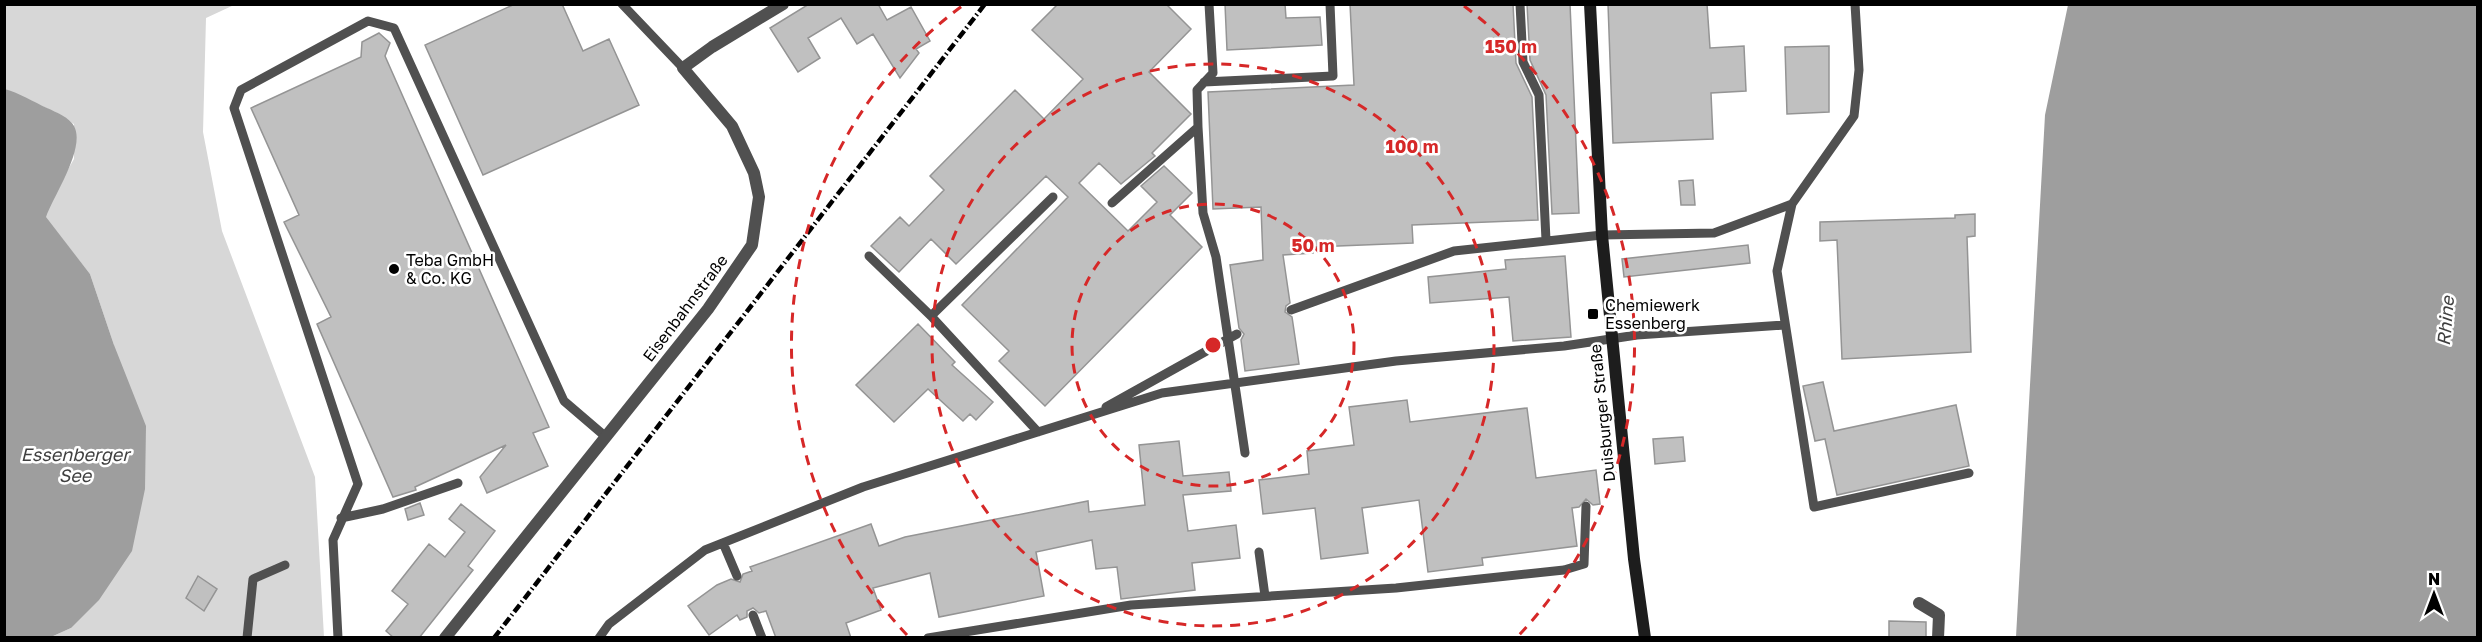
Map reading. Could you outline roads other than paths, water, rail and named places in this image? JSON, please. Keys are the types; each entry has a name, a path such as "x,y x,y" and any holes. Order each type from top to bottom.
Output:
{"main road":[{"name":"Duisburger Straße","path":"1590,4 1602,235 1634,559 1645,638"}],"street":[{"path":"683,68 712,47 783,4"},
{"name":"Eisenbahnstraße","path":"445,638 708,309 752,245 759,197 754,173 732,126 683,68"},
{"path":"1919,603 1938,615 1938,638"}],"lane":[{"path":"622,4 683,68"},
{"path":"1209,4 1213,73 1197,90 1203,213 1216,257 1245,453"},
{"path":"1204,82 1333,76 1330,4"},
{"path":"1520,4 1523,62 1539,95 1546,240"},
{"path":"1856,4 1859,70 1854,116 1792,204 1777,271 1814,507 1969,473"},
{"path":"339,638 333,540 358,484 234,108 241,90 368,21 394,28 564,401 606,437"},
{"path":"1112,203 1198,127"},
{"path":"931,316 1053,197"},
{"path":"1291,310 1454,251 1602,235 1714,233 1792,204"},
{"path":"869,256 931,316 1038,432"},
{"path":"598,638 609,624 705,550 863,487 1162,393 1396,361 1612,339 1784,325"},
{"path":"1089,417 1237,334"},
{"path":"341,518 383,509 458,483"},
{"path":"928,638 1131,605 1396,588 1564,570 1584,564 1586,506"},
{"path":"723,543 737,576"},
{"path":"1259,552 1265,596"},
{"path":"247,638 253,579 285,566"},
{"path":"753,615 762,638"}],"water":[{"name":"Rhine","path":"2068,5 2477,5 2477,637 2016,637 2045,115"},
{"name":"Essenberger See","path":"5,89 58,113 74,126 77,135 73,159 46,217 90,274 114,345 146,426 145,489 132,551 99,600 71,628 51,637 5,637"}],"railway":[{"path":"494,638 985,4"}],"place":[{"name":"Teba GmbH & Co. KG","path":"394,269"},
{"name":"Chemiewerk Essenberg","path":"1593,314"}]}
